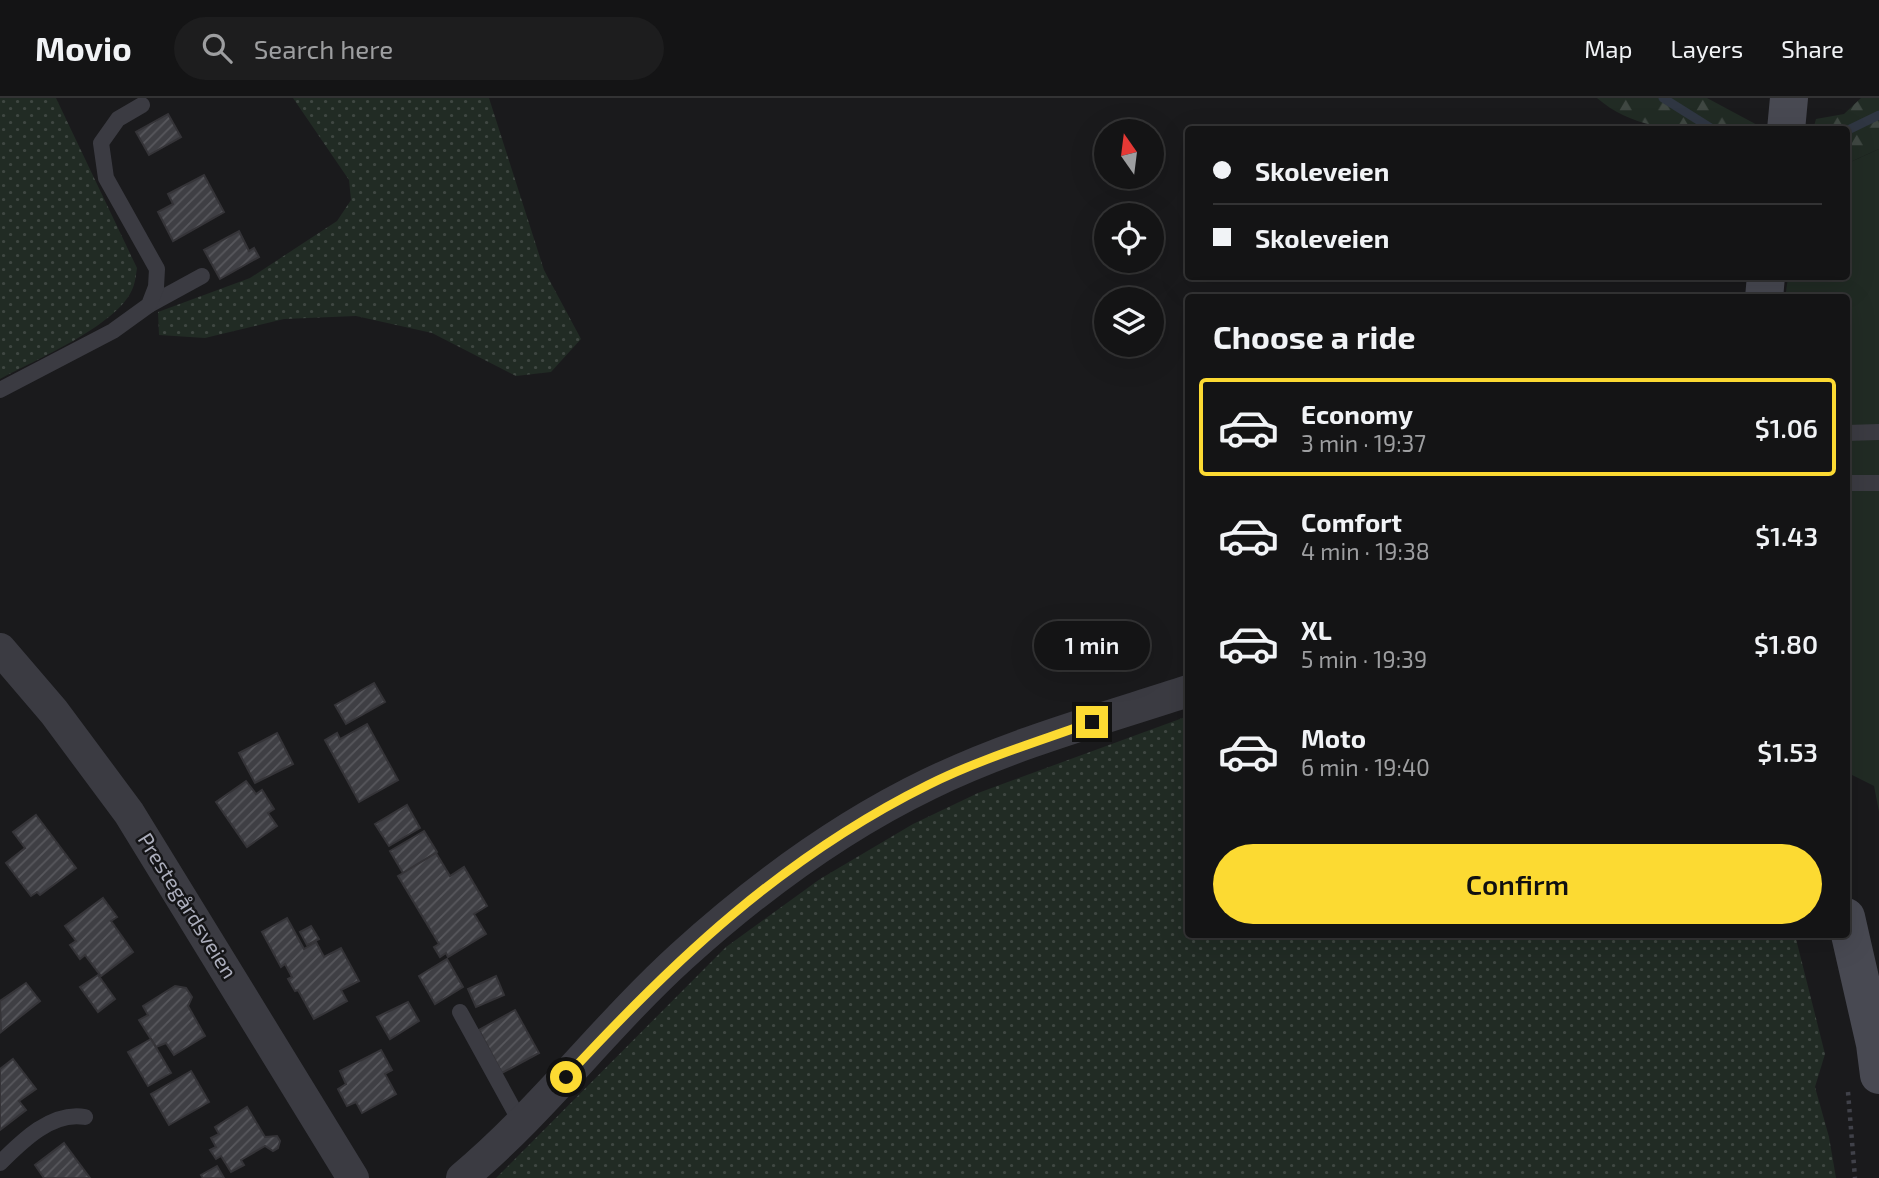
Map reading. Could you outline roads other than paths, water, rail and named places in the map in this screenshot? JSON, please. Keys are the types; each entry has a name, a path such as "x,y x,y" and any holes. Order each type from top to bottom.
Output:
{"main road":[{"path":"1786,126 1789,98"},
{"path":"1850,935 1875,1044 1879,1075"}],"street":[{"name":"Prestegårdsveien","path":"0,649 54,712 129,813 353,1178"},
{"path":"462,1178 521,1123 680,958 744,903 842,831 929,784 980,762 1185,692"}],"lane":[{"path":"142,105 118,119 101,143 106,178 157,269 156,287 149,305"},
{"path":"0,390 113,331 149,305 202,276"},
{"path":"1850,433 1879,432"},
{"path":"1850,483 1879,483"},
{"path":"460,1012 521,1123"},
{"path":"0,1163 52,1121 73,1114 85,1117"}],"waterway":[{"path":"1663,98 1708,126"},
{"path":"1850,129 1879,115"}]}
